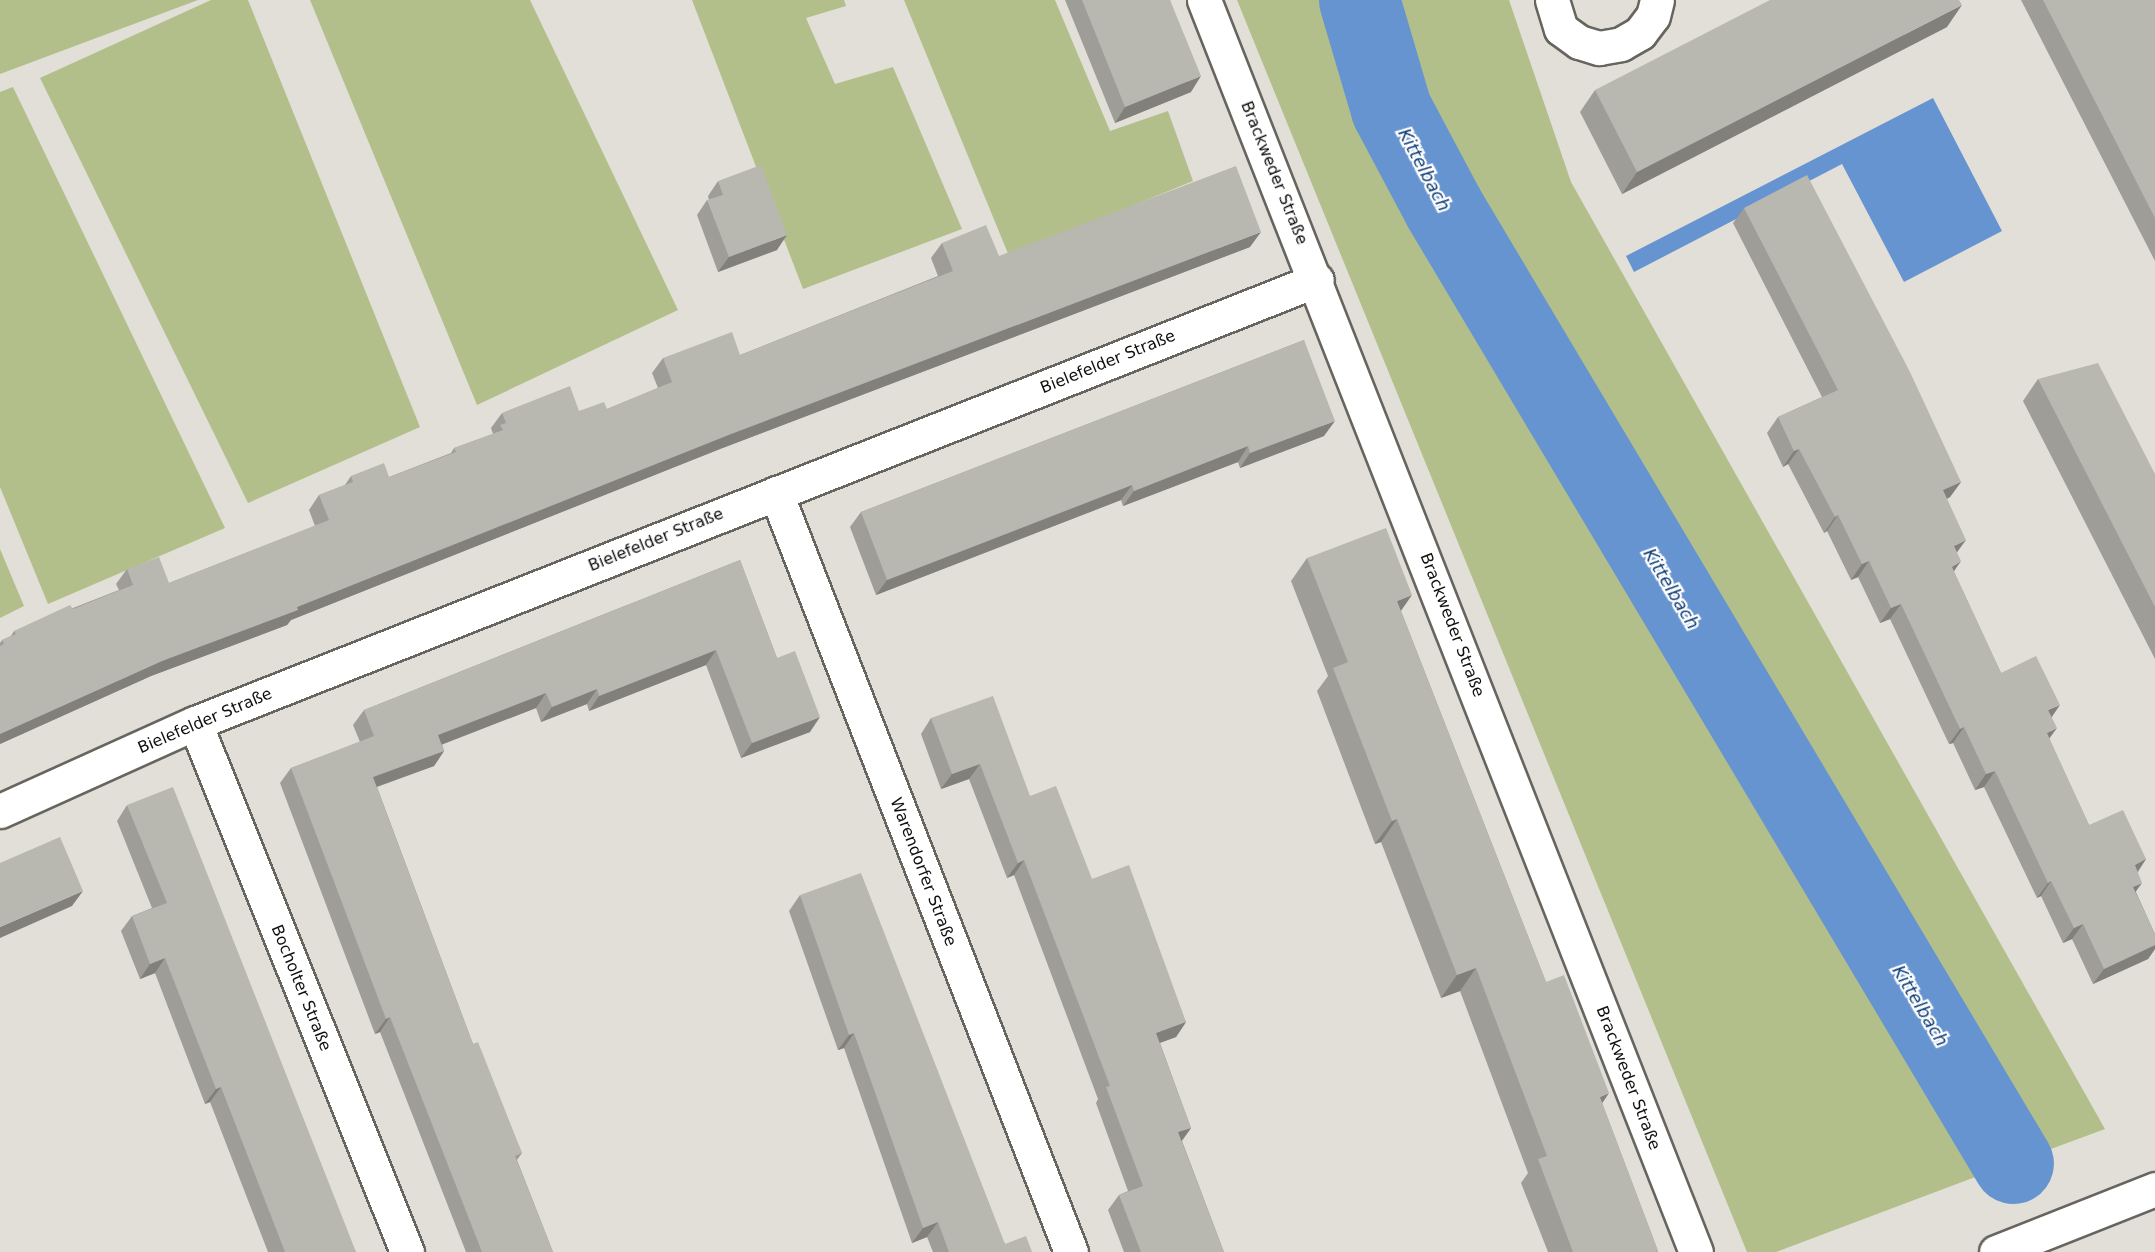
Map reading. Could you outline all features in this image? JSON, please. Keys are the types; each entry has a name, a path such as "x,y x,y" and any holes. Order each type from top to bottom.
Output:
{"street":[{"name":"Brackweder Straße","path":"1204,0 1317,280 1696,1252"},
{"path":"1552,0 1561,29 1579,42 1599,48 1621,44 1640,33 1653,16 1657,0"},
{"name":"Bielefelder Straße","path":"0,811 195,723 1317,280"},
{"name":"Warendorfer Straße","path":"776,493 1071,1252"},
{"name":"Bocholter Straße","path":"195,723 407,1252"},
{"path":"1996,1252 2155,1189"}],"green space":[{"path":"0,0 198,0 0,74"},
{"path":"211,0 248,0 420,427 248,503 40,78"},
{"path":"310,0 530,0 678,310 477,405"},
{"path":"692,0 844,0 846,6 806,18 835,84 893,67 962,229 803,289"},
{"path":"904,0 1055,0 1110,131 1168,111 1193,181 1009,256"},
{"path":"1237,0 1330,0 1353,75 1381,147 1423,217 1644,616 1978,1176 1776,1252 1747,1252"},
{"path":"1347,0 1509,0 1571,182 2105,1129 1983,1174 1425,214"},
{"path":"13,87 225,528 48,604 0,487 0,92"},
{"path":"0,549 24,606 0,618"}],"water":[{"path":"1933,98 2002,231 1904,282 1842,164 1634,272 1626,256"}],"building":[{"path":"1082,0 1170,0 1201,76 1125,107"},
{"path":"1770,0 1959,0 1962,5 1637,172 1595,90"},
{"path":"2043,0 2155,0 2155,218"},
{"path":"761,165 787,235 729,257 707,200 723,195 718,181"},
{"path":"1236,166 1261,232 731,434 297,607 298,610 162,661 0,734 0,646 4,644 2,640 16,634 14,631 70,605 73,609 133,585 127,569 159,557 169,583 329,520 319,495 353,482 351,476 384,463 389,477 456,452 454,448 503,430 500,425 506,423 502,413 570,386 579,411 604,402 607,409 672,382 663,358 732,332 740,355 953,271 942,243 986,225 999,256"},
{"path":"1807,175 1910,372 1961,482 1943,490 1966,540 1954,546 1961,561 1952,567 2001,673 2036,656 2060,705 2048,710 2057,728 2047,733 2089,825 2123,810 2146,859 2135,865 2142,883 2133,887 2155,934 2155,945 2104,969 2083,924 2074,928 2051,881 2048,883 1995,771 1986,774 1964,727 1960,729 1901,604 1891,608 1869,561 1862,564 1838,515 1835,517 1799,449 1794,451 1778,417 1838,390 1744,208"},
{"path":"1304,340 1335,421 1250,453 1248,446 1134,491 1132,485 887,580 861,512"},
{"path":"2098,363 2155,474 2155,607 2038,379"},
{"path":"1386,528 1412,595 1397,601 1546,982 1564,975 1609,1093 1600,1097 1658,1251 1573,1252 1538,1159 1547,1156 1476,968 1457,975 1397,819 1392,821 1333,668 1348,662 1307,558"},
{"path":"740,560 777,658 795,651 820,717 752,743 716,650 599,696 597,689 552,707 546,693 438,735 444,751 373,777 473,1044 478,1042 522,1153 515,1156 553,1252 482,1252 390,1017 386,1019 291,768 374,736 364,710"},
{"path":"993,696 1030,796 1056,786 1092,879 1129,865 1186,1022 1156,1033 1191,1128 1178,1132 1224,1252 1141,1252 1119,1195 1143,1186 1106,1087 1110,1086 1024,860 1018,863 980,764 952,774 931,718"},
{"path":"173,787 356,1252 285,1252 221,1087 216,1089 165,958 150,964 132,916 167,903 127,805"},
{"path":"60,837 83,891 0,927 0,863"},
{"path":"861,873 1005,1244 1026,1236 1032,1252 949,1252 938,1222 923,1228 854,1033 849,1035 800,895"}],"waterway":[{"name":"Kittelbach","path":"1359,0 1391,109 1443,207 2013,1163"}]}
